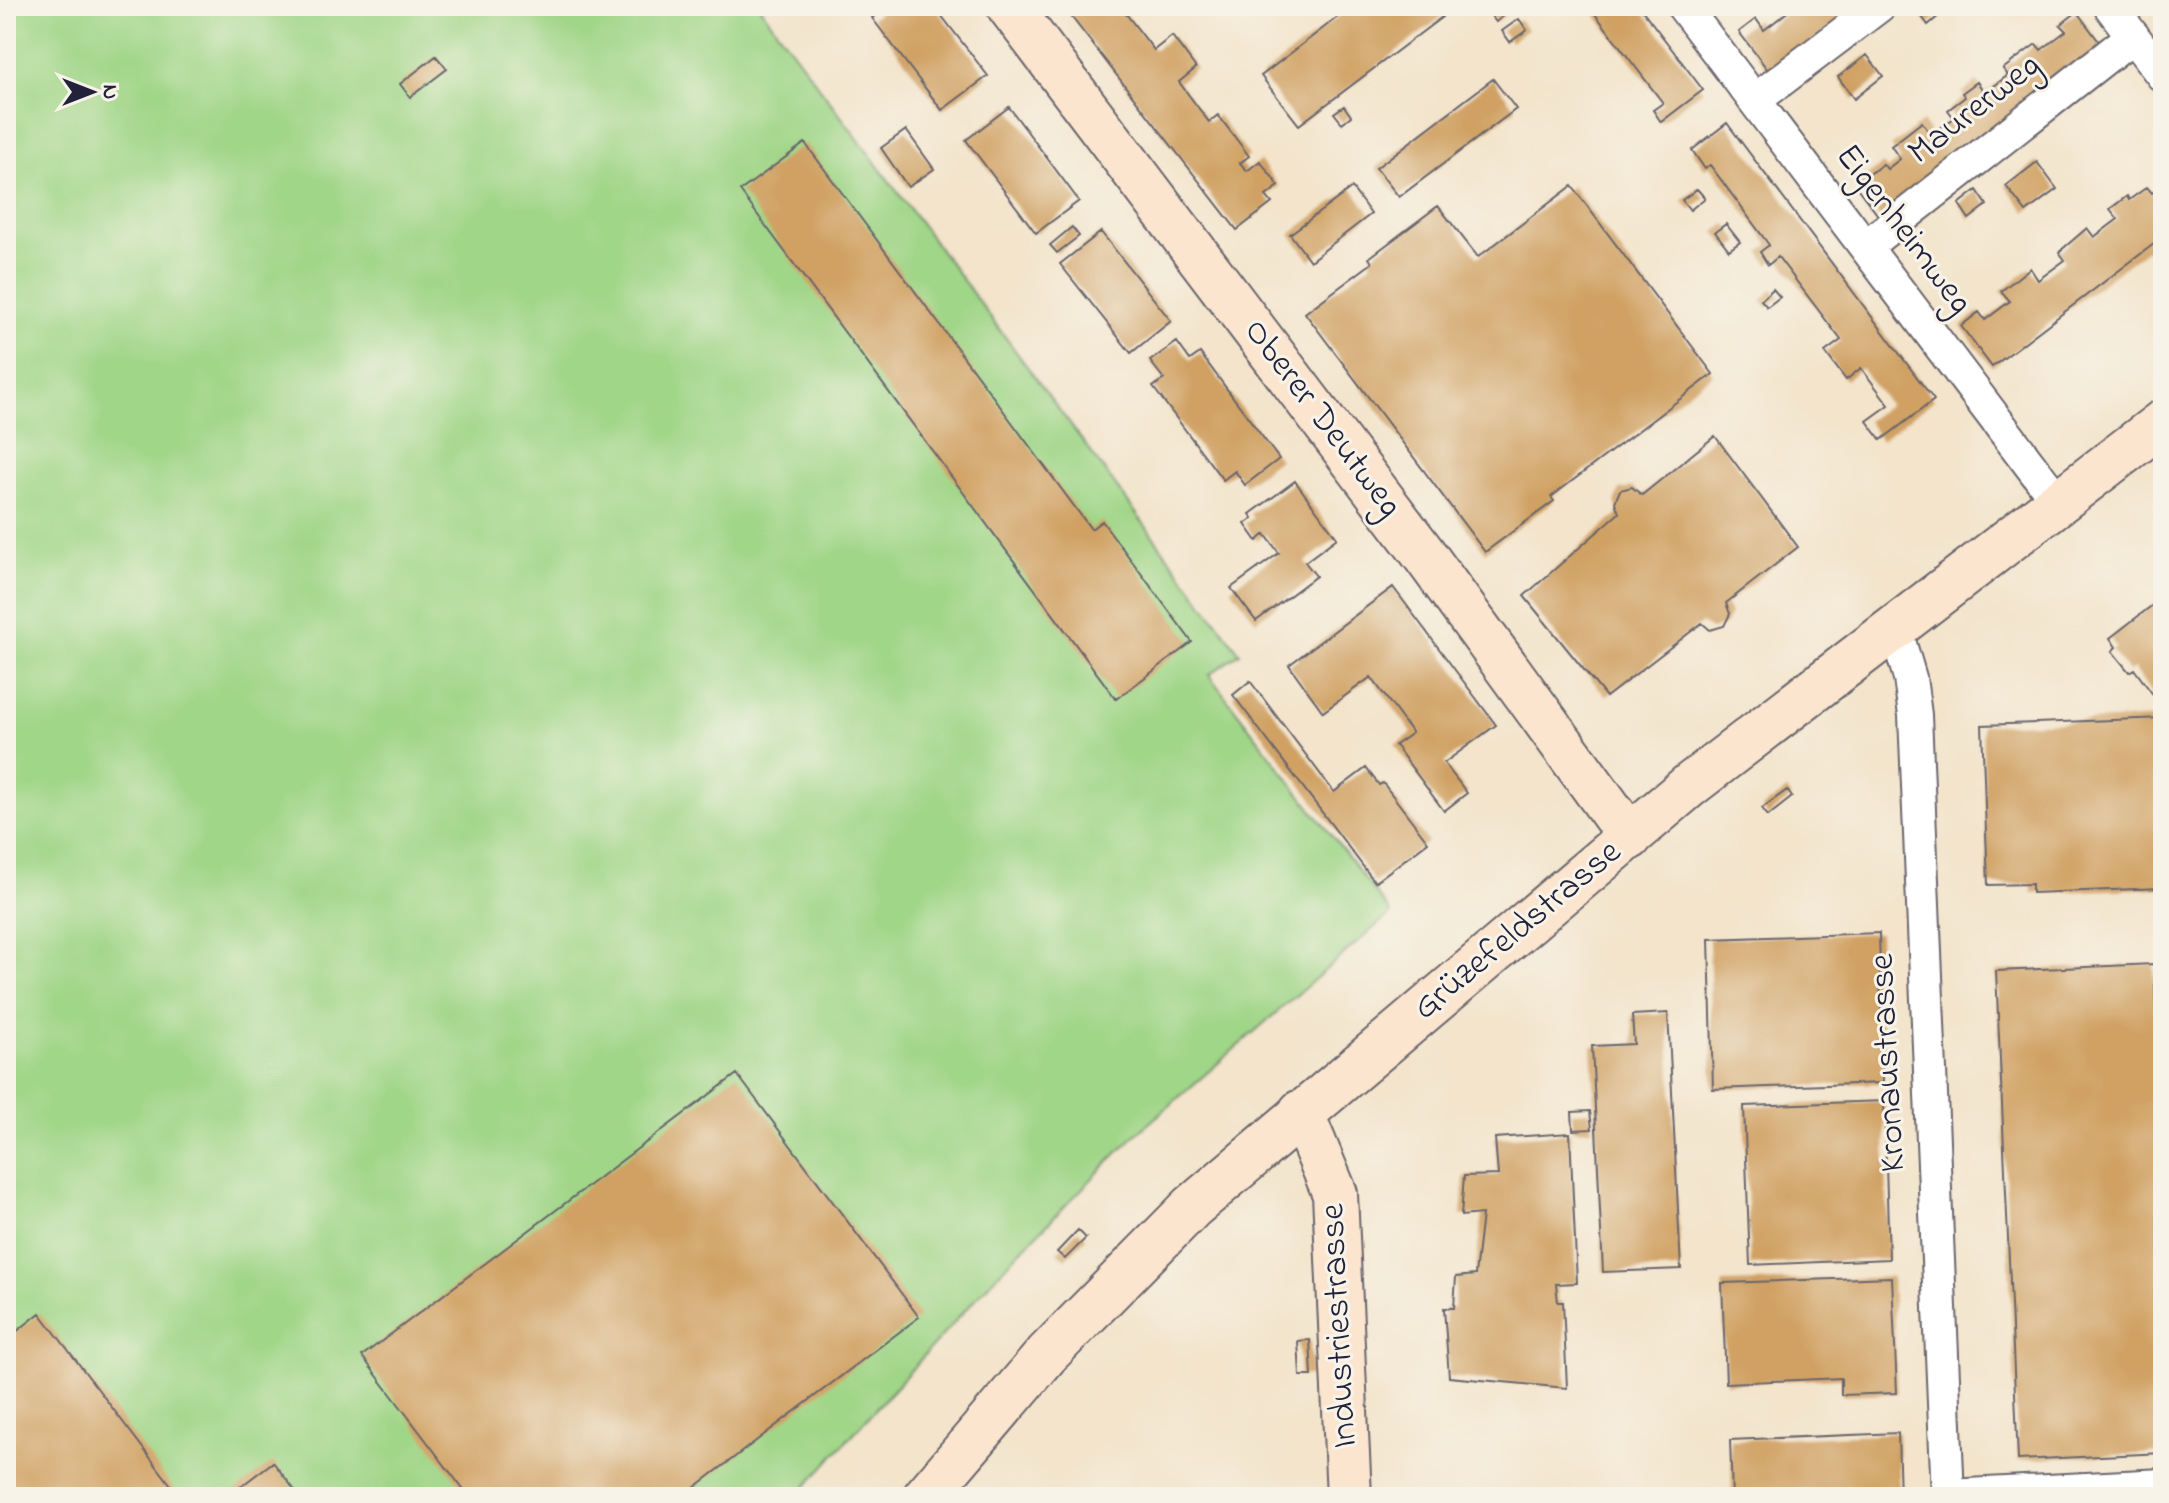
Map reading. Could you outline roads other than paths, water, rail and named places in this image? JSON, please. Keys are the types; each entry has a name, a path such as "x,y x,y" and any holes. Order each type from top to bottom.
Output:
{"main road":[{"name":"Oberer Deutweg","path":"1009,6 1416,545 1630,837"},
{"name":"Grüzefeldstrasse","path":"925,1497 1047,1354 1181,1218 1301,1112 1690,785 2163,422"},
{"name":"Industriestrasse","path":"1301,1112 1335,1194 1349,1497"}],"street":[{"name":"Eigenheimweg","path":"1683,6 2059,503"},
{"path":"1755,100 1879,6"},
{"path":"2110,6 2163,76"},
{"name":"Maurerweg","path":"1866,246 2133,36"},
{"name":"Kronaustrasse","path":"1895,627 1910,678 1915,715 1948,1496"},
{"path":"1948,1496 2163,1485"}]}
